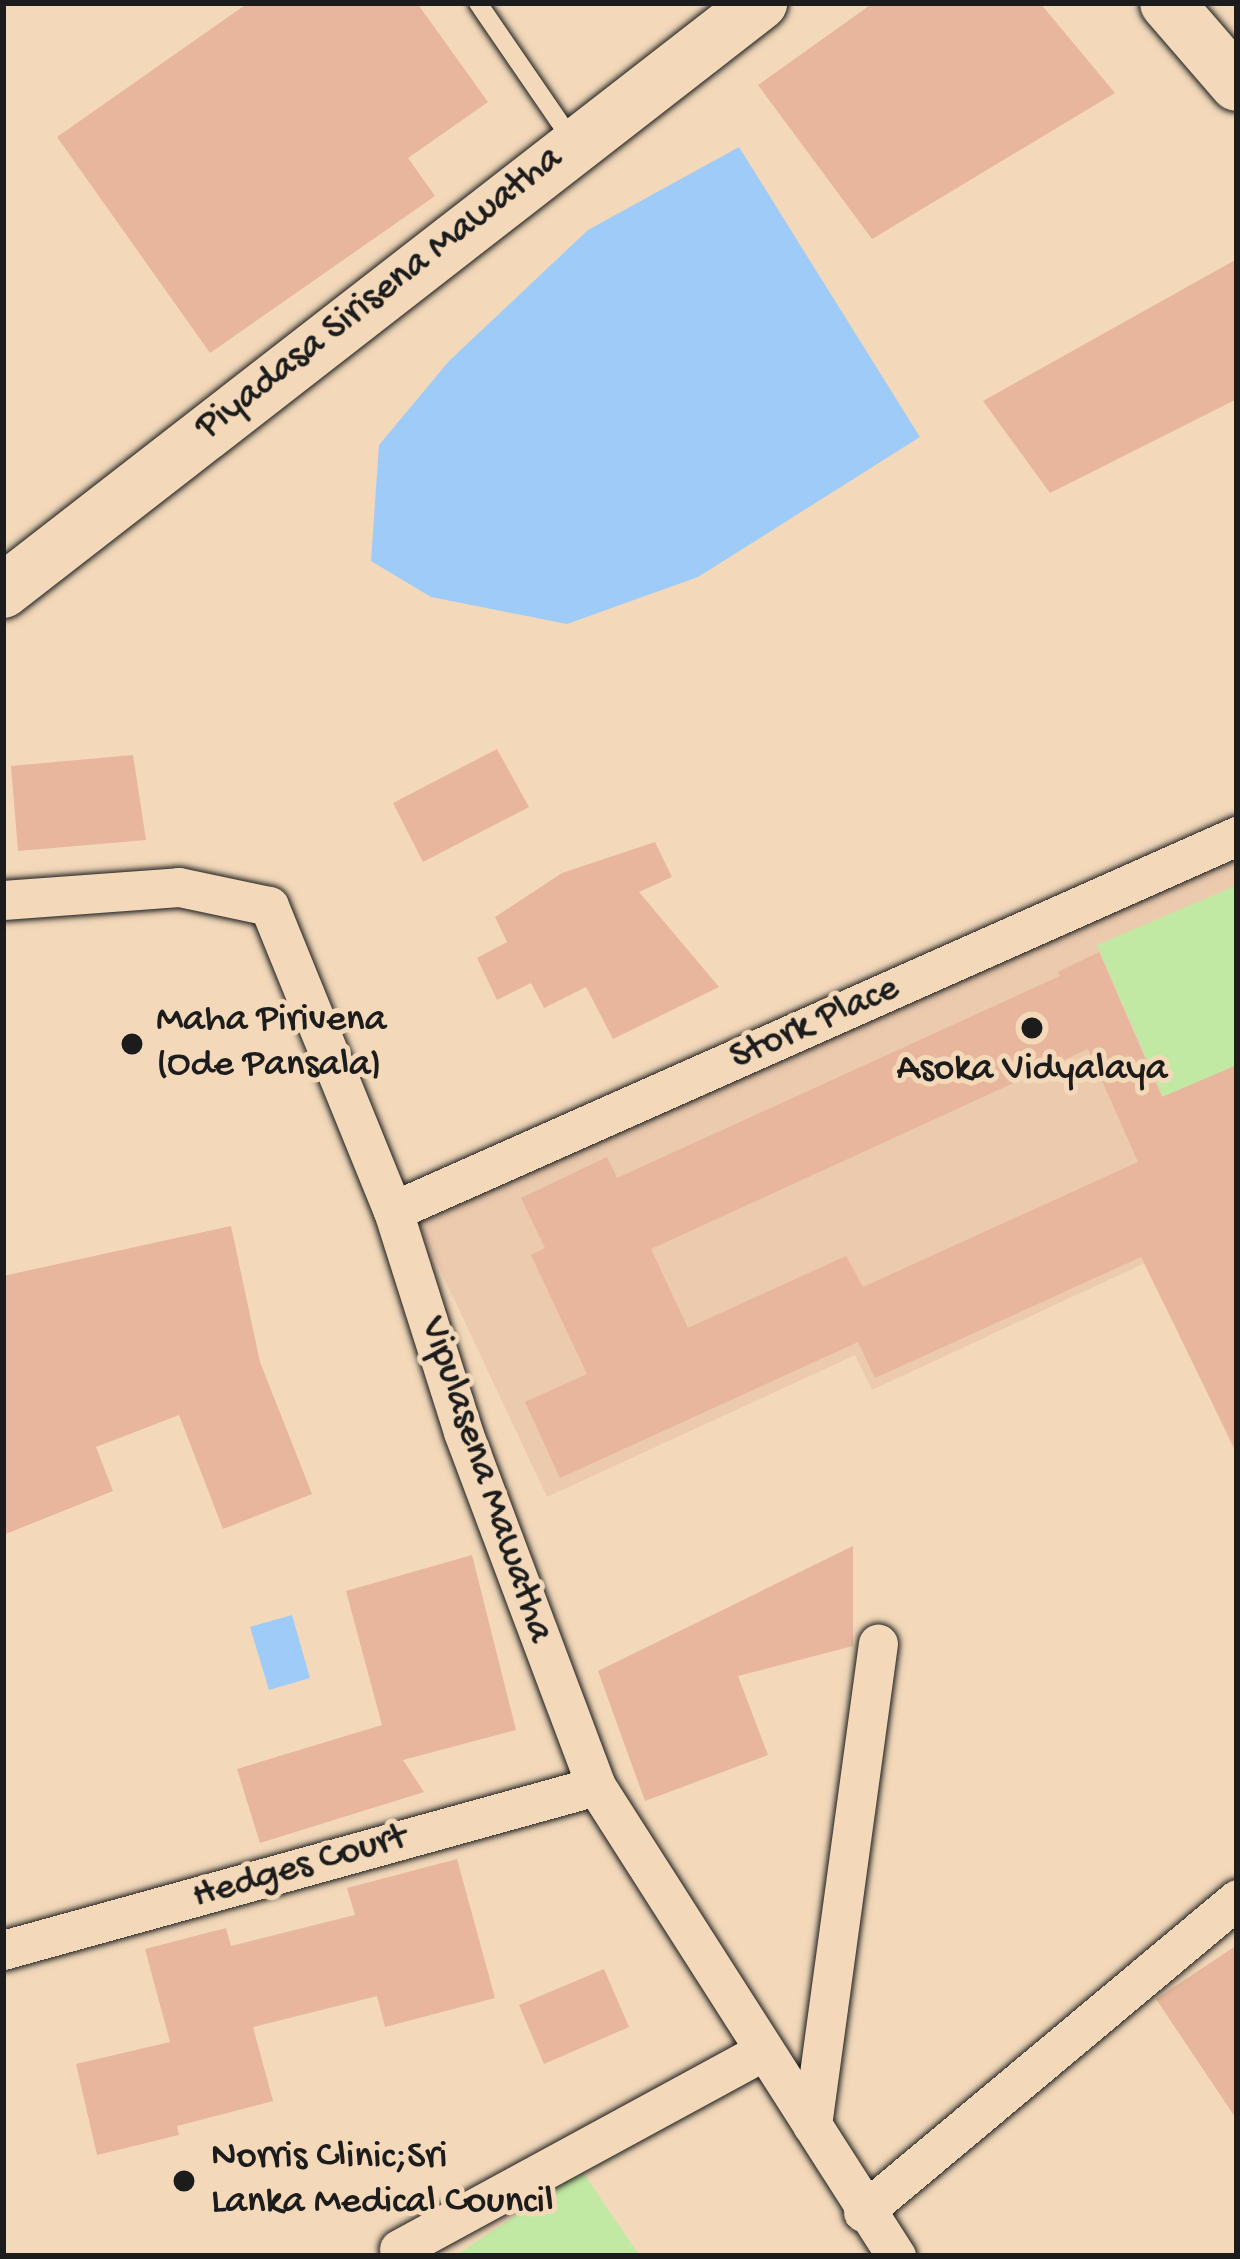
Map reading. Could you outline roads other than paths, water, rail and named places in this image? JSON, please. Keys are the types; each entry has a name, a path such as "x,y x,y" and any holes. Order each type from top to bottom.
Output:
{"street":[{"name":"Piyadasa Sirisena Mawatha","path":"3,591 760,3"},
{"path":"1168,3 1237,84"},
{"name":"Stork Place","path":"393,1211 1237,836"},
{"name":"Vipulasena Mawatha","path":"3,900 179,887 269,905 393,1211 463,1432 596,1786 863,2212 896,2256"},
{"path":"812,2126 878,1643"},
{"name":"Hedges Court","path":"3,1950 596,1786"},
{"path":"863,2212 1237,1899"},
{"path":"399,2249 763,2051"}],"lane":[{"path":"478,3 574,143"}],"water":[{"path":"739,147 920,437 698,577 567,624 431,597 371,561 379,445 449,361 588,230"},
{"path":"292,1615 310,1678 269,1690 250,1627"}],"place":[{"name":"Asoka Vidyalaya","path":"1032,1028"},
{"name":"Maha Pirivena (Ode Pansala)","path":"132,1044"},
{"name":"Norris Clinic;Sri Lanka Medical Council","path":"184,2181"}]}
